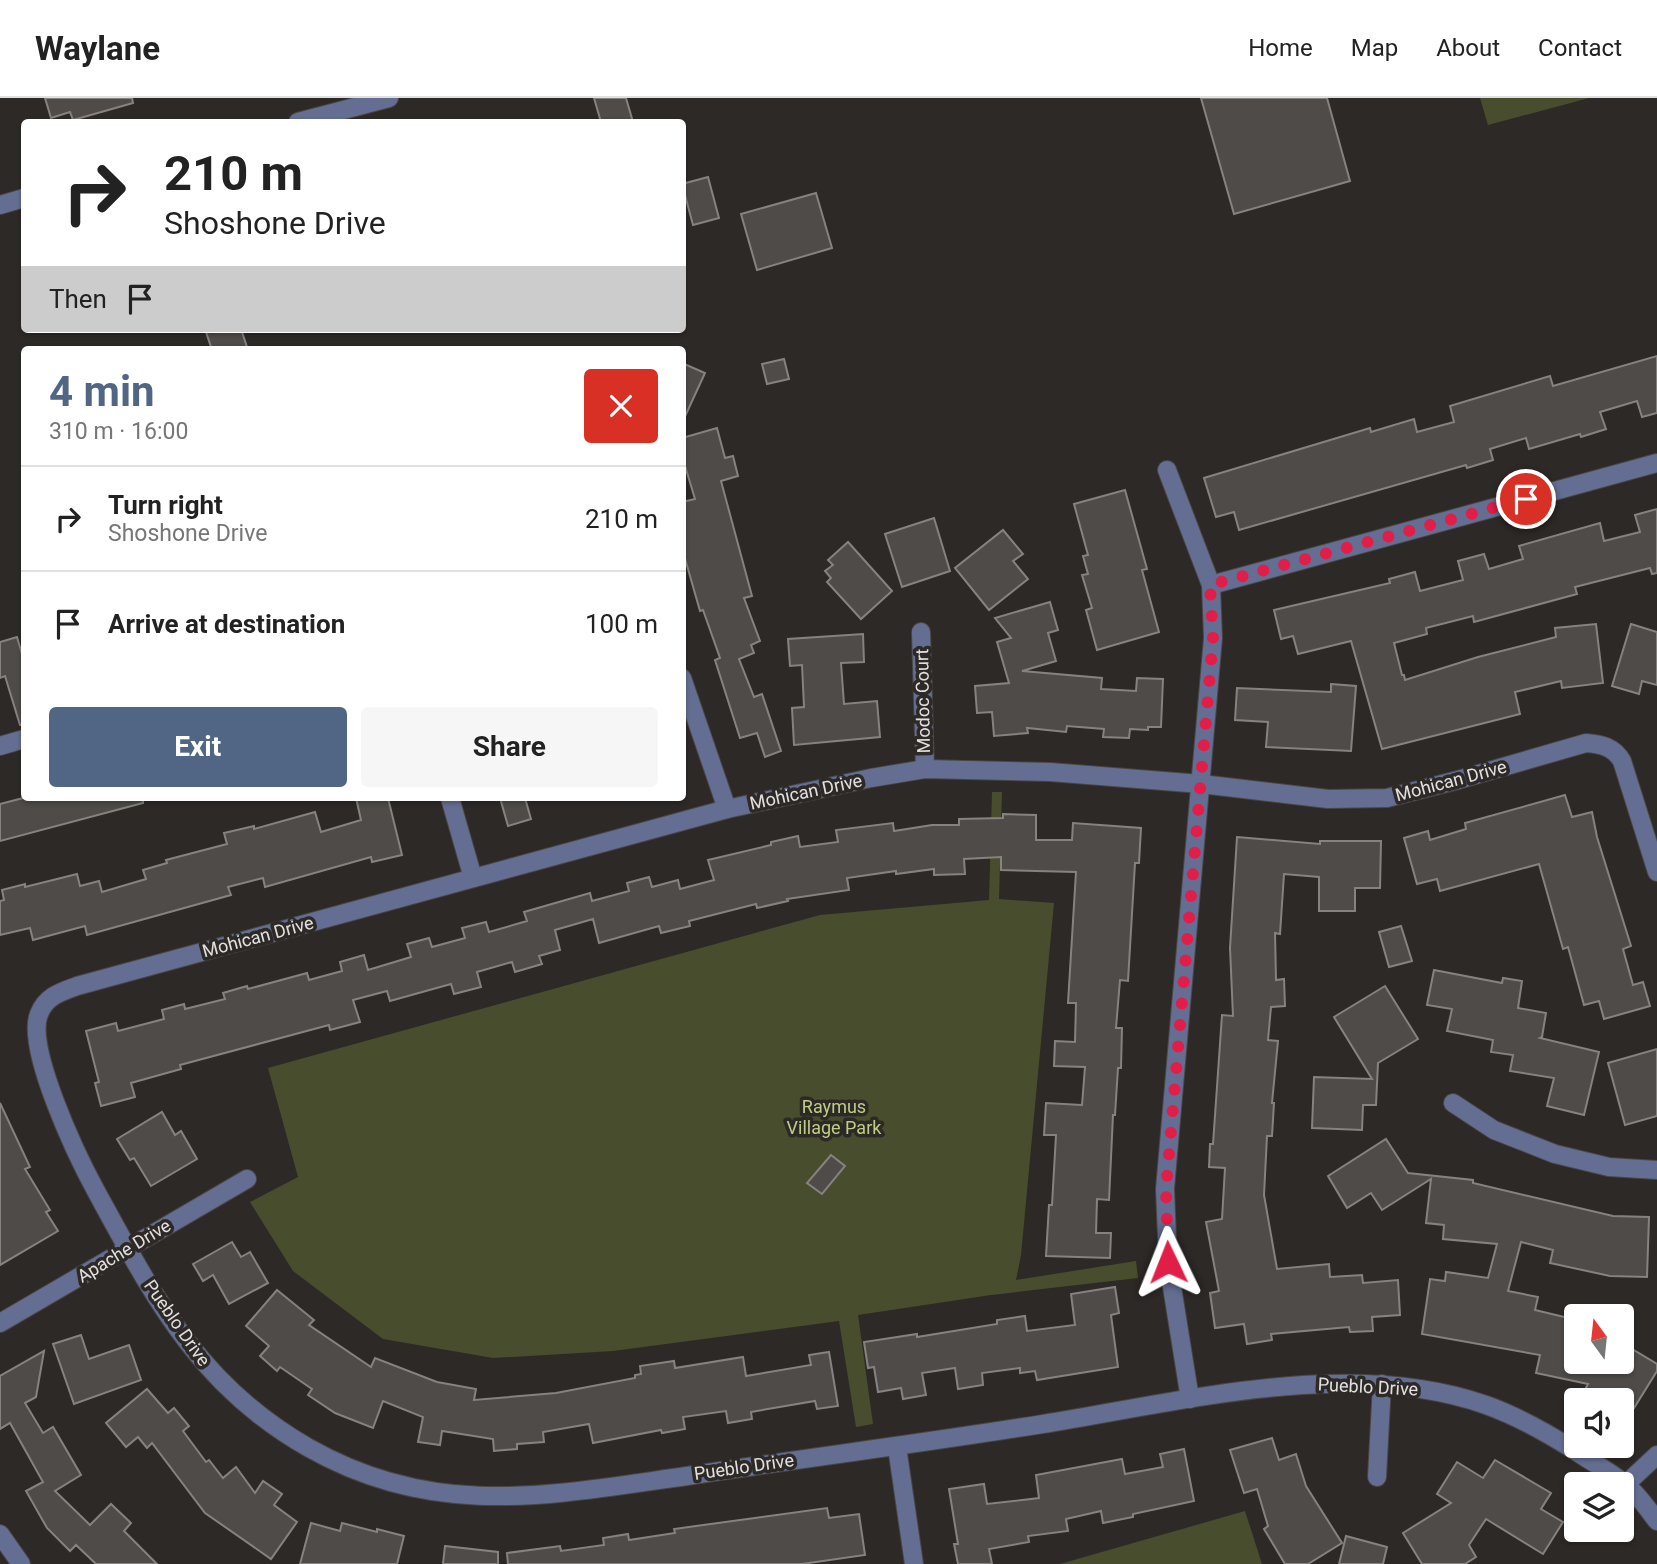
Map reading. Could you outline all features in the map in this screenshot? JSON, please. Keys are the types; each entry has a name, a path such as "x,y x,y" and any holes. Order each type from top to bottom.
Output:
{"street":[{"path":"309,119 389,98"},
{"path":"0,205 21,199"},
{"path":"1210,585 1657,463"},
{"path":"1167,470 1210,585 1213,638 1166,1189 1168,1262 1190,1399"},
{"name":"Modoc Court","path":"921,632 925,769"},
{"path":"686,690 727,809"},
{"path":"0,746 21,740"},
{"name":"Mohican Drive","path":"36,1029 38,1014 46,1002 54,995 77,986 727,809 925,769 1050,772 1201,784 1328,799 1387,798 1586,743 1602,744 1622,761 1657,872"},
{"path":"451,801 473,878"},
{"name":"Pueblo Drive","path":"36,1029 40,1052 70,1139 128,1248 184,1340 211,1372 256,1412 309,1448 347,1467 396,1484 458,1496 545,1496 897,1447 1190,1399 1321,1382 1382,1384 1443,1393 1488,1405 1549,1434 1608,1472"},
{"path":"1453,1103 1494,1130 1555,1154 1609,1167 1657,1170"},
{"name":"Apache Drive","path":"0,1323 247,1179"},
{"path":"1377,1477 1382,1384"},
{"path":"897,1447 914,1564"},
{"path":"1634,1477 1657,1455"},
{"name":"Pueblo Drive","path":"1634,1494 1657,1521"},
{"path":"0,1534 21,1564"}],"green space":[{"path":"1480,98 1589,98 1488,125"},
{"name":"Raymus Village Park","path":"992,792 1002,792 999,899 1054,903 1021,1255 1016,1280 1136,1261 1138,1278 991,1295 858,1315 873,1424 856,1427 839,1321 613,1351 493,1358 383,1339 293,1271 250,1202 298,1177 268,1068 820,915 989,900"},
{"path":"1245,1511 1262,1564 1060,1564"}],"building":[{"path":"45,98 132,98 133,103 77,119 73,119 70,112 51,118"},
{"path":"594,98 626,98 632,119 600,119"},
{"path":"1201,98 1327,98 1350,181 1234,214"},
{"path":"708,177 719,218 693,225 686,199 686,183"},
{"path":"816,193 832,248 757,270 741,214"},
{"path":"206,333 242,333 247,346 211,346"},
{"path":"1657,356 1657,413 1642,417 1637,401 1600,412 1606,429 1529,449 1526,438 1490,449 1493,460 1467,468 1466,465 1239,530 1234,512 1216,517 1204,478 1370,428 1371,432 1414,419 1417,432 1454,422 1450,406 1550,376 1553,386"},
{"path":"784,359 789,379 767,384 762,364"},
{"path":"686,365 705,373 686,414"},
{"path":"717,428 725,458 733,456 738,476 721,481 752,596 744,598 760,641 751,645 754,653 739,659 754,697 762,694 781,751 765,757 757,733 740,738 715,660 720,658 703,610 700,611 686,562 686,501 695,499 686,469 686,437"},
{"path":"1125,490 1147,569 1142,570 1159,632 1097,650 1086,610 1092,608 1082,575 1088,574 1083,556 1088,555 1074,504"},
{"path":"1657,509 1657,573 1652,574 1650,568 1575,587 1577,594 1474,622 1473,616 1426,628 1427,634 1394,643 1405,680 1478,657 1556,637 1555,628 1596,624 1603,683 1562,688 1561,681 1515,692 1520,714 1382,749 1351,641 1298,654 1293,636 1281,639 1274,610 1390,583 1389,579 1415,572 1420,591 1463,580 1458,561 1484,554 1489,569 1523,559 1519,546 1600,523 1604,541 1640,532 1635,515"},
{"path":"934,518 950,571 902,587 885,534"},
{"path":"1003,530 1023,554 1013,561 1028,579 989,610 955,568"},
{"path":"848,542 892,591 861,619 827,582 831,578 825,571 833,565 828,560"},
{"path":"1050,602 1058,630 1048,633 1056,661 1022,671 1102,678 1101,689 1136,691 1137,678 1163,679 1161,727 1148,727 1148,730 1130,729 1129,738 1103,737 1104,729 1067,726 1066,732 1027,728 1028,733 994,736 992,712 977,713 975,686 1009,683 997,642 1011,638 995,618"},
{"path":"1631,624 1657,632 1657,685 1642,681 1639,694 1612,686"},
{"path":"863,634 864,662 841,663 844,704 877,701 880,737 794,745 792,708 804,707 802,665 790,666 788,639"},
{"path":"17,637 21,651 20,725 5,676 0,678 0,642"},
{"path":"1331,684 1356,686 1351,751 1266,747 1268,722 1235,720 1237,688 1331,692"},
{"path":"1565,795 1572,817 1592,812 1597,837 1631,946 1623,949 1633,985 1643,982 1650,1006 1604,1019 1599,1001 1584,1005 1568,947 1563,949 1539,864 1440,891 1437,879 1417,884 1404,838 1428,831 1430,840 1466,829 1465,823"},
{"path":"21,799 21,801 143,801 0,841 0,804"},
{"path":"357,801 389,801 402,855 372,862 371,857 265,887 263,878 228,887 231,895 87,935 85,926 33,940 30,928 0,935 0,901 4,900 2,890 77,874 80,886 99,881 102,892 146,879 143,870 167,863 166,860 227,844 224,833 254,826 254,829 315,812 321,832 361,820"},
{"path":"501,801 526,801 531,819 508,826"},
{"path":"1003,814 1036,815 1036,840 1072,840 1073,823 1141,828 1139,863 1135,863 1128,981 1120,980 1116,1028 1122,1028 1121,1068 1118,1068 1113,1115 1109,1200 1097,1199 1096,1233 1111,1233 1110,1258 1046,1256 1056,1135 1044,1135 1046,1103 1082,1105 1085,1067 1054,1066 1055,1041 1075,1042 1076,1003 1068,1003 1076,872 1001,870 1001,857 964,859 965,874 934,875 934,869 847,878 849,890 787,899 788,901 757,908 756,904 689,921 690,926 661,933 659,926 599,943 593,919 555,930 560,950 539,956 542,964 515,972 512,962 477,972 481,987 454,994 451,984 390,1001 387,991 353,1000 360,1022 330,1030 329,1025 180,1065 181,1069 131,1083 135,1097 101,1106 95,1083 99,1082 86,1031 116,1023 118,1031 164,1019 162,1010 184,1004 185,1009 225,999 223,993 247,986 248,989 307,973 309,980 342,971 340,962 364,955 368,970 411,957 407,944 429,938 432,947 465,938 462,928 486,922 489,932 527,921 524,912 590,893 592,901 629,891 627,883 649,877 652,887 678,880 680,889 714,880 708,860 771,845 771,842 798,836 800,847 838,842 836,830 893,823 894,831 932,825 959,825 959,819 1003,818"},
{"path":"1237,837 1320,844 1320,841 1381,841 1380,888 1355,888 1355,911 1319,911 1319,877 1284,874 1280,934 1275,933 1276,980 1284,979 1285,1006 1271,1007 1268,1040 1278,1041 1272,1136 1267,1136 1264,1195 1277,1269 1329,1264 1330,1277 1362,1275 1363,1283 1398,1280 1400,1315 1372,1317 1373,1331 1350,1332 1349,1327 1271,1334 1272,1340 1247,1344 1244,1324 1215,1328 1210,1293 1219,1291 1206,1222 1222,1219 1225,1168 1209,1167 1222,1015 1233,1016 1230,948"},
{"path":"1401,926 1412,961 1389,967 1379,932"},
{"path":"1434,970 1502,983 1503,978 1522,981 1518,1008 1546,1013 1540,1038 1599,1052 1584,1115 1547,1106 1554,1078 1510,1071 1513,1055 1491,1052 1493,1040 1447,1031 1452,1009 1427,1005"},
{"path":"1385,986 1418,1039 1378,1063 1376,1105 1363,1105 1362,1130 1312,1128 1314,1077 1372,1079 1334,1017"},
{"path":"1657,1049 1657,1116 1625,1125 1608,1063"},
{"path":"0,1103 30,1167 25,1169 50,1210 46,1212 58,1231 0,1265"},
{"path":"162,1112 175,1135 181,1131 197,1159 151,1186 134,1158 130,1160 117,1139"},
{"path":"1386,1139 1408,1173 1473,1180 1473,1183 1613,1216 1649,1217 1647,1277 1610,1276 1550,1263 1553,1250 1521,1242 1508,1291 1538,1297 1535,1310 1564,1317 1564,1374 1634,1374 1634,1350 1657,1364 1657,1371 1634,1408 1634,1388 1586,1388 1588,1384 1536,1373 1540,1355 1422,1334 1430,1279 1445,1281 1446,1272 1488,1278 1497,1244 1443,1239 1444,1225 1426,1223 1431,1179 1382,1210 1371,1193 1347,1208 1328,1176"},
{"path":"831,1155 845,1166 822,1194 807,1183"},
{"path":"232,1242 241,1257 250,1252 268,1283 229,1304 213,1275 203,1281 193,1264"},
{"path":"1115,1287 1119,1313 1111,1315 1118,1367 1037,1380 1035,1371 1020,1373 1020,1368 982,1373 983,1385 958,1389 955,1368 922,1373 926,1395 903,1399 901,1388 878,1392 874,1367 868,1368 864,1342 917,1334 917,1337 997,1324 997,1320 1025,1316 1027,1331 1075,1325 1071,1294"},
{"path":"277,1290 314,1320 309,1325 371,1367 375,1358 437,1382 476,1389 474,1400 556,1393 635,1378 635,1375 641,1374 640,1366 674,1361 675,1368 743,1357 746,1376 811,1365 809,1355 829,1352 838,1406 817,1409 815,1401 751,1412 752,1419 728,1423 726,1411 683,1417 685,1429 662,1433 661,1430 593,1443 589,1424 543,1432 544,1442 517,1444 517,1449 494,1451 493,1439 442,1431 440,1445 418,1442 423,1417 383,1401 373,1428 335,1413 308,1395 312,1389 280,1367 277,1371 260,1356 269,1346 246,1326"},
{"path":"81,1335 89,1359 129,1345 141,1380 74,1404 53,1344"},
{"path":"44,1351 36,1397 25,1403 43,1433 53,1427 81,1475 55,1491 90,1525 111,1504 131,1523 124,1531 157,1564 96,1564 76,1545 70,1551 47,1528 26,1491 43,1482 10,1423 0,1429 0,1376"},
{"path":"147,1389 168,1413 174,1408 189,1426 183,1431 206,1462 209,1460 223,1478 236,1467 255,1493 263,1481 282,1494 274,1505 297,1522 271,1559 205,1513 152,1443 147,1448 138,1437 126,1447 106,1423"},
{"path":"1272,1438 1279,1460 1296,1454 1306,1486 1342,1543 1308,1564 1285,1564 1264,1529 1268,1526 1257,1489 1244,1493 1230,1450"},
{"path":"1184,1449 1194,1501 1103,1523 1101,1511 1066,1519 1068,1531 1028,1536 1029,1542 989,1549 992,1564 958,1564 954,1544 958,1544 949,1489 984,1484 987,1504 1039,1498 1036,1475 1122,1459 1125,1474 1163,1467 1160,1454"},
{"path":"1495,1460 1551,1493 1541,1509 1563,1522 1543,1554 1486,1519 1469,1545 1476,1557 1465,1564 1422,1564 1403,1533 1451,1503 1437,1494 1457,1462 1483,1478"},
{"path":"827,1508 829,1518 859,1514 865,1555 802,1564 508,1564 507,1553 560,1546 561,1551 604,1545 603,1538 628,1534 629,1540 675,1533 674,1529"},
{"path":"311,1523 340,1531 342,1523 404,1536 397,1564 300,1564"},
{"path":"1346,1536 1387,1547 1383,1564 1339,1564"},
{"path":"445,1546 498,1552 498,1564 443,1564"}],"route":[{"path":"1168,1262 1166,1189 1213,638 1210,585 1526,499"}]}
